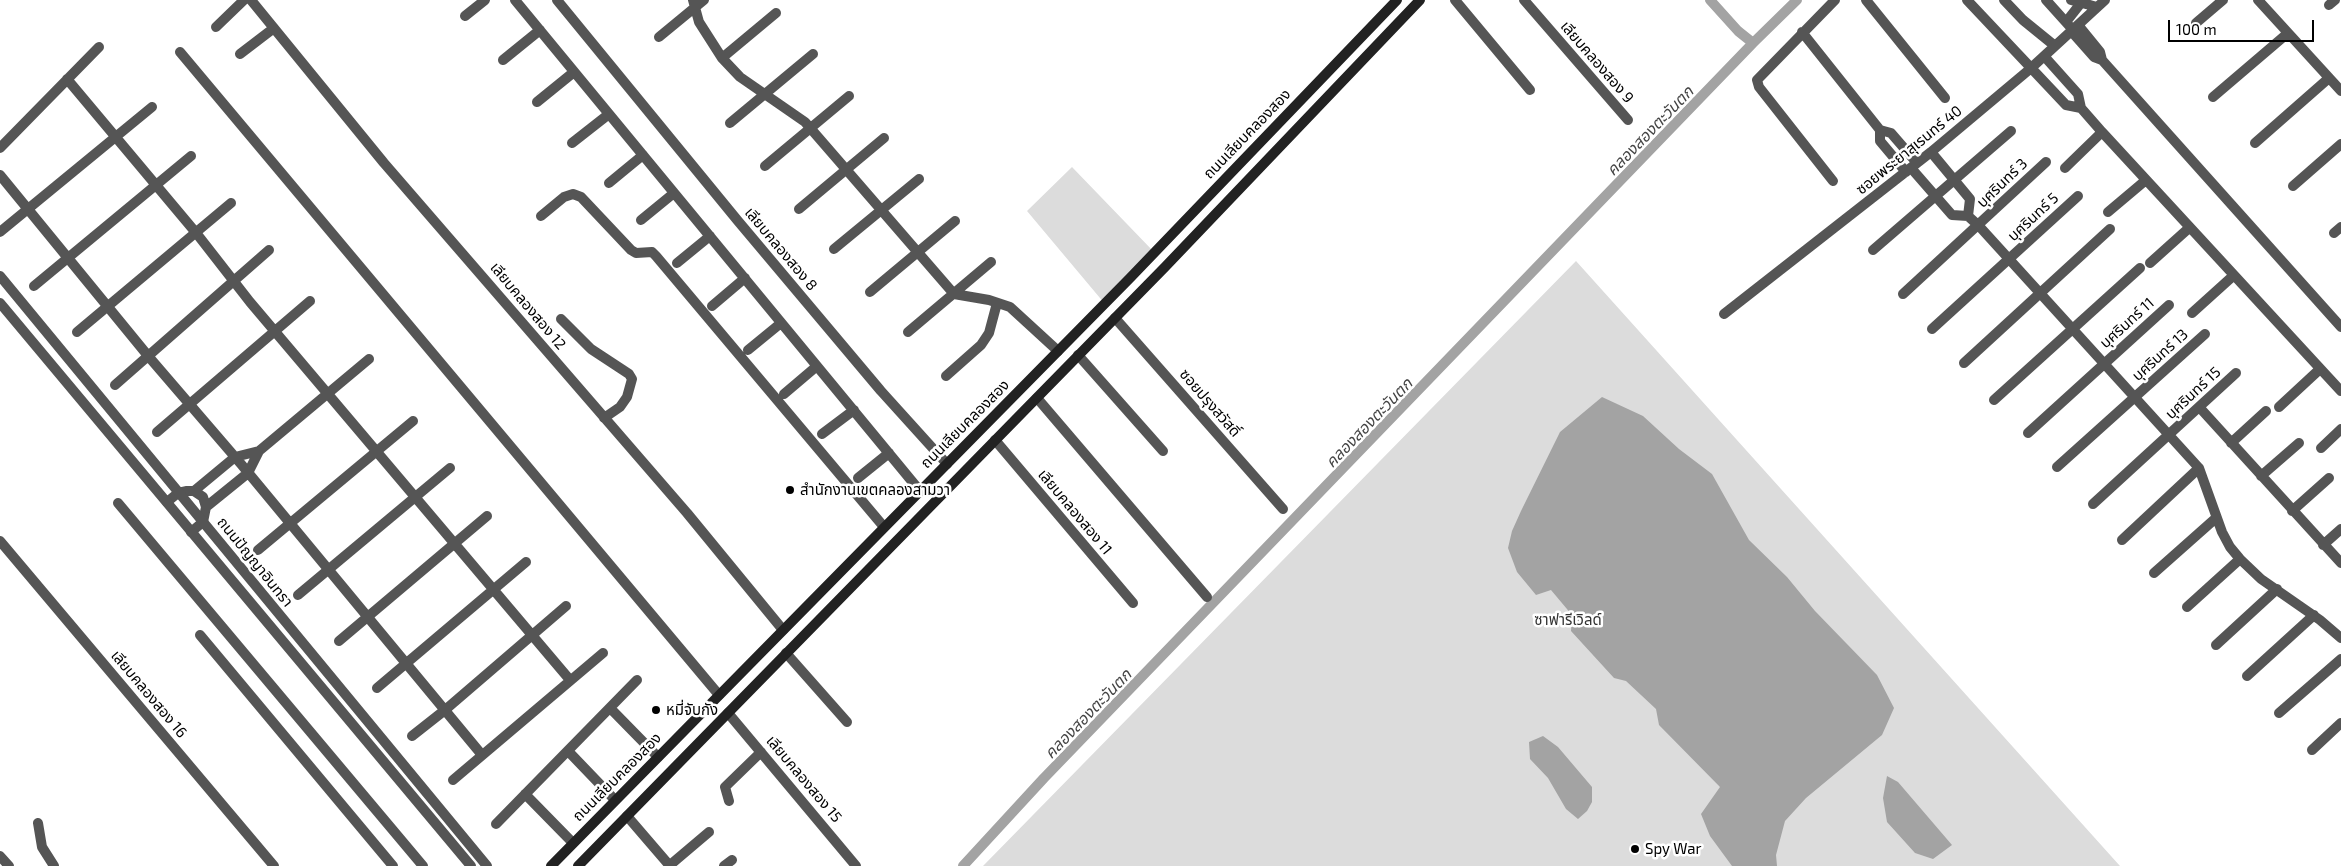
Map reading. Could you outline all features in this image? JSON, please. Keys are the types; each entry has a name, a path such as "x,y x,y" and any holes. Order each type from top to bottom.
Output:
{"main road":[{"name":"ถนนเลียบคลองสอง","path":"551,866 1058,351 1397,0"},
{"path":"582,864 626,816 1115,318 1420,0"},
{"path":"737,677 750,690"}],"street":[{"path":"216,27 244,0"},
{"name":"เลียบคลองสอง 12","path":"251,0 384,163 687,513 783,630"},
{"path":"465,16 485,0"},
{"path":"515,0 920,491"},
{"name":"เลียบคลองสอง 8","path":"556,0 674,145 875,384 947,464"},
{"path":"659,37 694,4 704,0"},
{"path":"1455,0 1530,90"},
{"name":"เลียบคลองสอง 9","path":"1524,0 1628,120"},
{"path":"1833,180 1758,84 1760,76 1835,0"},
{"path":"1866,0 1944,98"},
{"path":"1967,0 2066,105 2081,108"},
{"path":"2004,0 2023,20 2055,46"},
{"path":"2046,0 2072,27 2094,57 2102,60 2341,327"},
{"path":"2071,0 2097,7"},
{"name":"ซอยพระยาสุเรนทร์ 40","path":"1724,314 1931,152 2030,69 2072,27 2105,0"},
{"path":"2196,23 2223,0"},
{"path":"2258,0 2341,91"},
{"path":"2072,27 2081,3"},
{"path":"694,4 699,22 722,58 740,77 811,128 954,294 1010,307 1058,351"},
{"path":"722,58 776,14"},
{"path":"240,54 274,28"},
{"path":"503,60 540,30"},
{"path":"1802,32 1880,130 1880,141 1911,168 1952,215 1968,216 1979,226 2199,468 2216,518 2230,547 2240,559 2261,579 2314,615 2341,638"},
{"path":"2214,97 2288,33"},
{"path":"0,148 98,47"},
{"path":"180,52 326,229 719,695"},
{"path":"730,123 813,54"},
{"path":"2044,56 2078,94 2081,108 2102,132 2341,391"},
{"path":"537,102 574,72"},
{"path":"2255,142 2328,78"},
{"path":"67,79 275,331 570,680"},
{"path":"765,166 849,96"},
{"path":"0,232 152,107"},
{"path":"572,143 609,114"},
{"path":"1873,250 1936,198 2011,131"},
{"path":"2065,168 2102,132"},
{"path":"799,209 884,138"},
{"path":"2293,186 2341,144"},
{"path":"1931,152 1970,199 1968,216"},
{"path":"609,182 643,155"},
{"path":"34,286 191,156"},
{"name":"บุศรินทร์ 3","path":"1903,294 1979,226 2046,162"},
{"path":"0,175 149,357 235,457 482,755"},
{"path":"834,249 918,179"},
{"path":"2108,212 2146,180"},
{"path":"641,220 674,193"},
{"path":"541,216 564,197 573,194 581,197 631,250 636,253 652,252 884,527"},
{"name":"บุศรินทร์ 5","path":"1932,329 2078,196"},
{"path":"78,332 109,308 231,203"},
{"path":"870,292 955,221"},
{"path":"2150,263 2189,228"},
{"path":"1964,363 2110,230"},
{"path":"677,263 710,236"},
{"path":"115,384 149,357 233,280 269,250"},
{"path":"908,332 991,262"},
{"path":"1994,400 2140,268"},
{"name":"ถนนปัญญาอินทรา","path":"0,276 487,866"},
{"path":"2192,313 2233,276"},
{"path":"712,306 745,278"},
{"path":"157,432 310,301"},
{"name":"ถนนปัญญาอินทรา","path":"0,303 471,866"},
{"path":"946,376 981,345 989,333 997,303"},
{"name":"บุศรินทร์ 11","path":"2028,434 2169,304"},
{"name":"ซอยปรุงสวัสดิ์","path":"1115,318 1283,509"},
{"path":"561,320 591,349 629,374 632,379 627,397 620,406 604,418"},
{"path":"748,350 781,322"},
{"name":"บุศรินทร์ 13","path":"2057,467 2205,334"},
{"path":"1078,355 1163,451"},
{"path":"206,506 248,473 259,452 369,359"},
{"path":"784,394 817,366"},
{"path":"2279,407 2320,370"},
{"name":"บุศรินทร์ 15","path":"2093,504 2236,373"},
{"path":"1037,398 1206,596"},
{"path":"2200,408 2341,563"},
{"path":"822,434 854,410"},
{"path":"2231,443 2266,410"},
{"path":"258,550 413,421"},
{"path":"2321,448 2341,429"},
{"name":"เลียบคลองสอง 11","path":"995,440 1133,604"},
{"path":"2261,476 2299,443"},
{"path":"167,502 178,493 194,491 235,457 259,452"},
{"path":"858,478 889,452"},
{"path":"298,595 450,468"},
{"path":"2122,540 2199,468"},
{"path":"2292,511 2329,478"},
{"path":"191,532 203,522 206,506 203,497 194,491"},
{"path":"118,503 423,866"},
{"path":"339,641 487,516"},
{"path":"2154,573 2216,518"},
{"path":"2323,544 2341,529"},
{"name":"เลียบคลองสอง 16","path":"0,541 274,866"},
{"path":"2187,607 2240,559"},
{"path":"377,688 526,562"},
{"path":"2216,645 2277,589"},
{"path":"412,736 566,606"},
{"path":"2247,676 2314,615"},
{"path":"200,635 393,866"},
{"path":"453,780 603,653"},
{"path":"786,653 847,722"},
{"path":"2279,713 2341,659"},
{"path":"496,824 637,680"},
{"path":"610,708 658,757"},
{"name":"เลียบคลองสอง 15","path":"728,713 856,866"},
{"path":"2312,750 2341,723"},
{"path":"568,751 615,800"},
{"path":"729,801 725,787 761,752"},
{"path":"525,794 573,843"},
{"path":"626,816 670,866 709,832"},
{"path":"38,822 42,847 54,866"},
{"path":"0,856 9,866"}],"green space":[{"path":"1072,167 1154,252 1105,304 1027,211"},
{"name":"ซาฟารีเวิลด์","path":"1576,261 2120,866 983,866"}],"shaded area":[{"path":"1602,397 1643,416 1679,449 1712,474 1749,540 1787,577 1815,611 1877,675 1894,708 1882,735 1806,798 1785,821 1776,855 1777,866 1732,866 1710,836 1701,814 1720,787 1659,725 1656,709 1626,681 1614,678 1571,631 1572,615 1551,590 1536,595 1517,572 1508,548 1512,531 1560,432"},
{"path":"1543,736 1558,747 1592,787 1592,802 1587,811 1578,819 1566,809 1548,778 1530,759 1529,742"},
{"path":"1887,776 1898,782 1952,845 1933,859 1915,853 1887,822 1883,798"}],"waterway":[{"path":"1710,0 1738,31 1753,43"},
{"name":"คลองสองตะวันตก","path":"963,866 1044,778 1753,43 1797,0"}],"place":[{"name":"สำนักงานเขตคลองสามวา","path":"790,490"},
{"name":"หมี่จับกัง","path":"656,710"},
{"name":"Spy War","path":"1635,849"}]}
